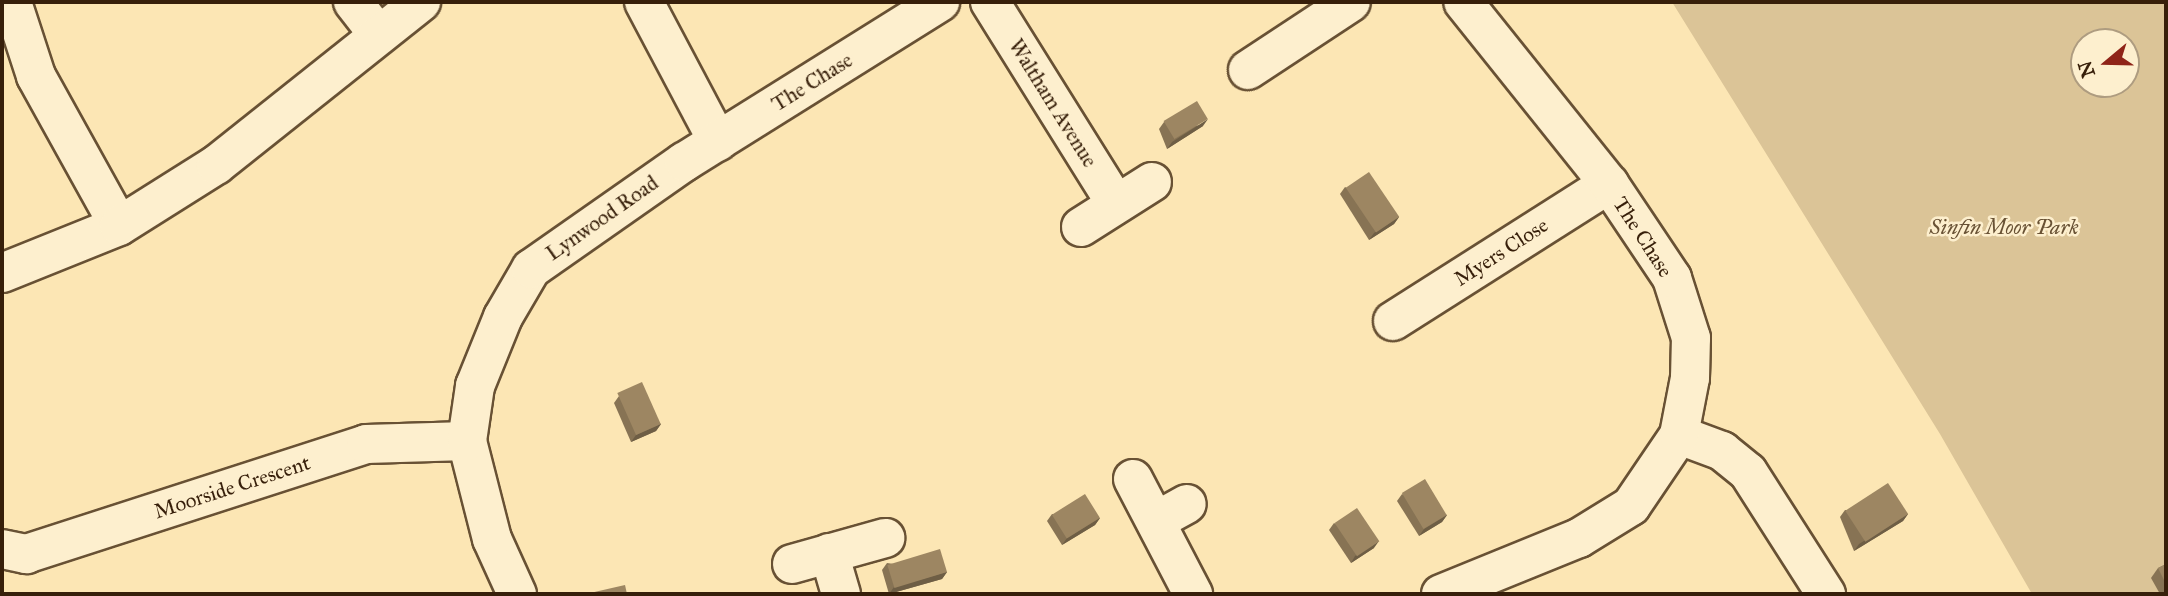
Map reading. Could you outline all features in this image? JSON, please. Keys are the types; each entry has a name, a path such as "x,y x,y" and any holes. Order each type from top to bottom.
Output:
{"street":[{"path":"12,2 36,76 119,226"},
{"path":"353,2 377,33"},
{"path":"2,272 119,226 216,165 377,33 421,2"},
{"path":"644,2 718,142"},
{"name":"The Chase","path":"684,162 940,2"},
{"name":"Waltham Avenue","path":"990,2 1116,204"},
{"path":"1248,70 1351,2"},
{"name":"The Chase","path":"1441,594 1580,538 1631,506 1679,435 1690,378 1691,338 1672,278 1609,184 1463,2"},
{"name":"Lynwood Road","path":"517,594 492,539 467,441 475,386 503,317 531,269 684,162"},
{"path":"1080,227 1152,182"},
{"name":"Myers Close","path":"1393,321 1609,184"},
{"path":"1679,435 1722,452 1748,472 1826,594"},
{"name":"Moorside Crescent","path":"2,549 26,554 366,444 467,441"},
{"path":"1133,479 1172,512 1193,594"},
{"path":"792,564 885,538"},
{"path":"829,553 841,594"}],"green space":[{"name":"Sinfin Moor Park","path":"1672,2 2166,2 2166,594 2032,594 1940,434"}],"building":[{"path":"1197,101 1208,119 1174,139 1164,121"},
{"path":"1369,172 1399,217 1376,232 1346,188"},
{"path":"642,382 661,424 636,435 617,393"},
{"path":"1425,479 1447,515 1423,529 1402,493"},
{"path":"1888,483 1908,514 1865,542 1845,511"},
{"path":"1085,494 1100,518 1067,538 1052,515"},
{"path":"1357,508 1379,541 1357,556 1335,523"},
{"path":"940,549 947,572 894,588 887,565"},
{"path":"2166,564 2166,584 2158,568"},
{"path":"625,585 627,594 590,594 590,593"}]}
